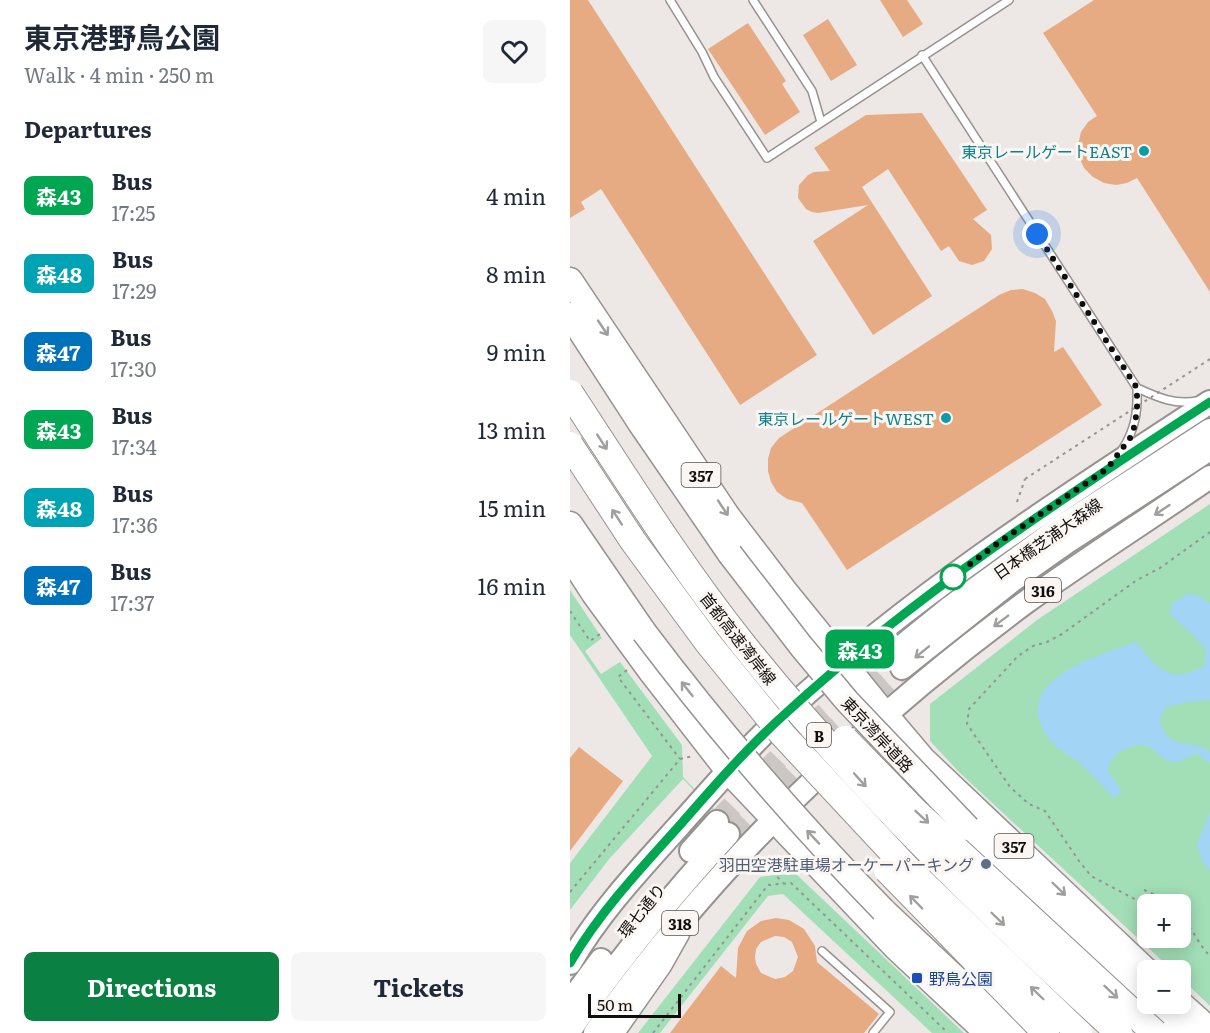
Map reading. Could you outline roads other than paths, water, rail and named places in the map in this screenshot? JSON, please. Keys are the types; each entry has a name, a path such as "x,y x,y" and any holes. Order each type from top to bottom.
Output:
{"highway":[{"name":"357","path":"570,280 727,515 842,663 923,759 1137,962"},
{"name":"東京湾岸道路","path":"570,315 640,423 730,554 801,646 892,750 968,828 1137,987"},
{"name":"首都高速湾岸線","path":"570,393 704,593 741,642 824,741 935,858 1119,1033"},
{"name":"首都高速湾岸線","path":"570,445 633,541 747,692 831,788 908,869 1080,1033"},
{"path":"570,524 638,623 712,721 792,814 883,909 1014,1033"},
{"name":"B","path":"657,525 815,707 915,811 1155,1033"},
{"name":"B","path":"633,541 704,654 767,738 883,866 1046,1033"},
{"path":"570,557 651,672 728,771 896,948 987,1033"},
{"path":"1191,1013 1210,1030"},
{"path":"1165,1014 1186,1033"}],"main road":[{"path":"570,963 586,936 661,845 728,771 784,714 842,663 917,603 998,543 1210,400"},
{"name":"日本橋芝浦大森線","path":"1210,430 1050,535 957,602 897,662 1067,542 1210,449"},
{"name":"316","path":"885,714 1027,602 1210,477"},
{"name":"318","path":"596,1033 646,964 700,898 828,766 885,714"},
{"name":"環七通り","path":"570,1002 644,906 723,828 692,873 624,955 570,1030"}],"street":[{"path":"615,1033 662,966 700,898"},
{"path":"570,953 586,936"}],"lane":[{"path":"670,0 702,52 714,77 767,158 1009,0"},
{"path":"753,0 812,91 821,122"},
{"path":"922,55 1137,388 1135,425 1130,438 1107,469"},
{"path":"1137,388 1171,401 1184,403 1210,400"},
{"path":"822,951 890,1012 873,1033"}],"water":[{"path":"1190,593 1204,599 1210,605 1210,700 1166,707 1159,720 1169,737 1178,742 1199,746 1210,752 1210,763 1196,753 1174,762 1162,758 1149,746 1135,746 1124,750 1113,758 1108,771 1122,791 1114,798 1082,765 1056,747 1049,739 1039,719 1039,701 1047,687 1062,674 1100,655 1136,642 1151,660 1173,674 1192,672 1204,666 1206,651 1197,639 1170,614 1172,603"},
{"path":"1210,811 1210,870 1203,863 1197,845"}],"tunnel":[{"path":"717,822 801,735 891,655"},
{"path":"728,834 813,749 902,668"}],"place":[{"name":"東京レールゲートEAST","path":"1144,151"},
{"name":"東京レールゲートWEST","path":"946,418"},
{"name":"羽田空港駐車場オーケーパーキング","path":"986,864"},
{"name":"野鳥公園","path":"917,978"}]}
